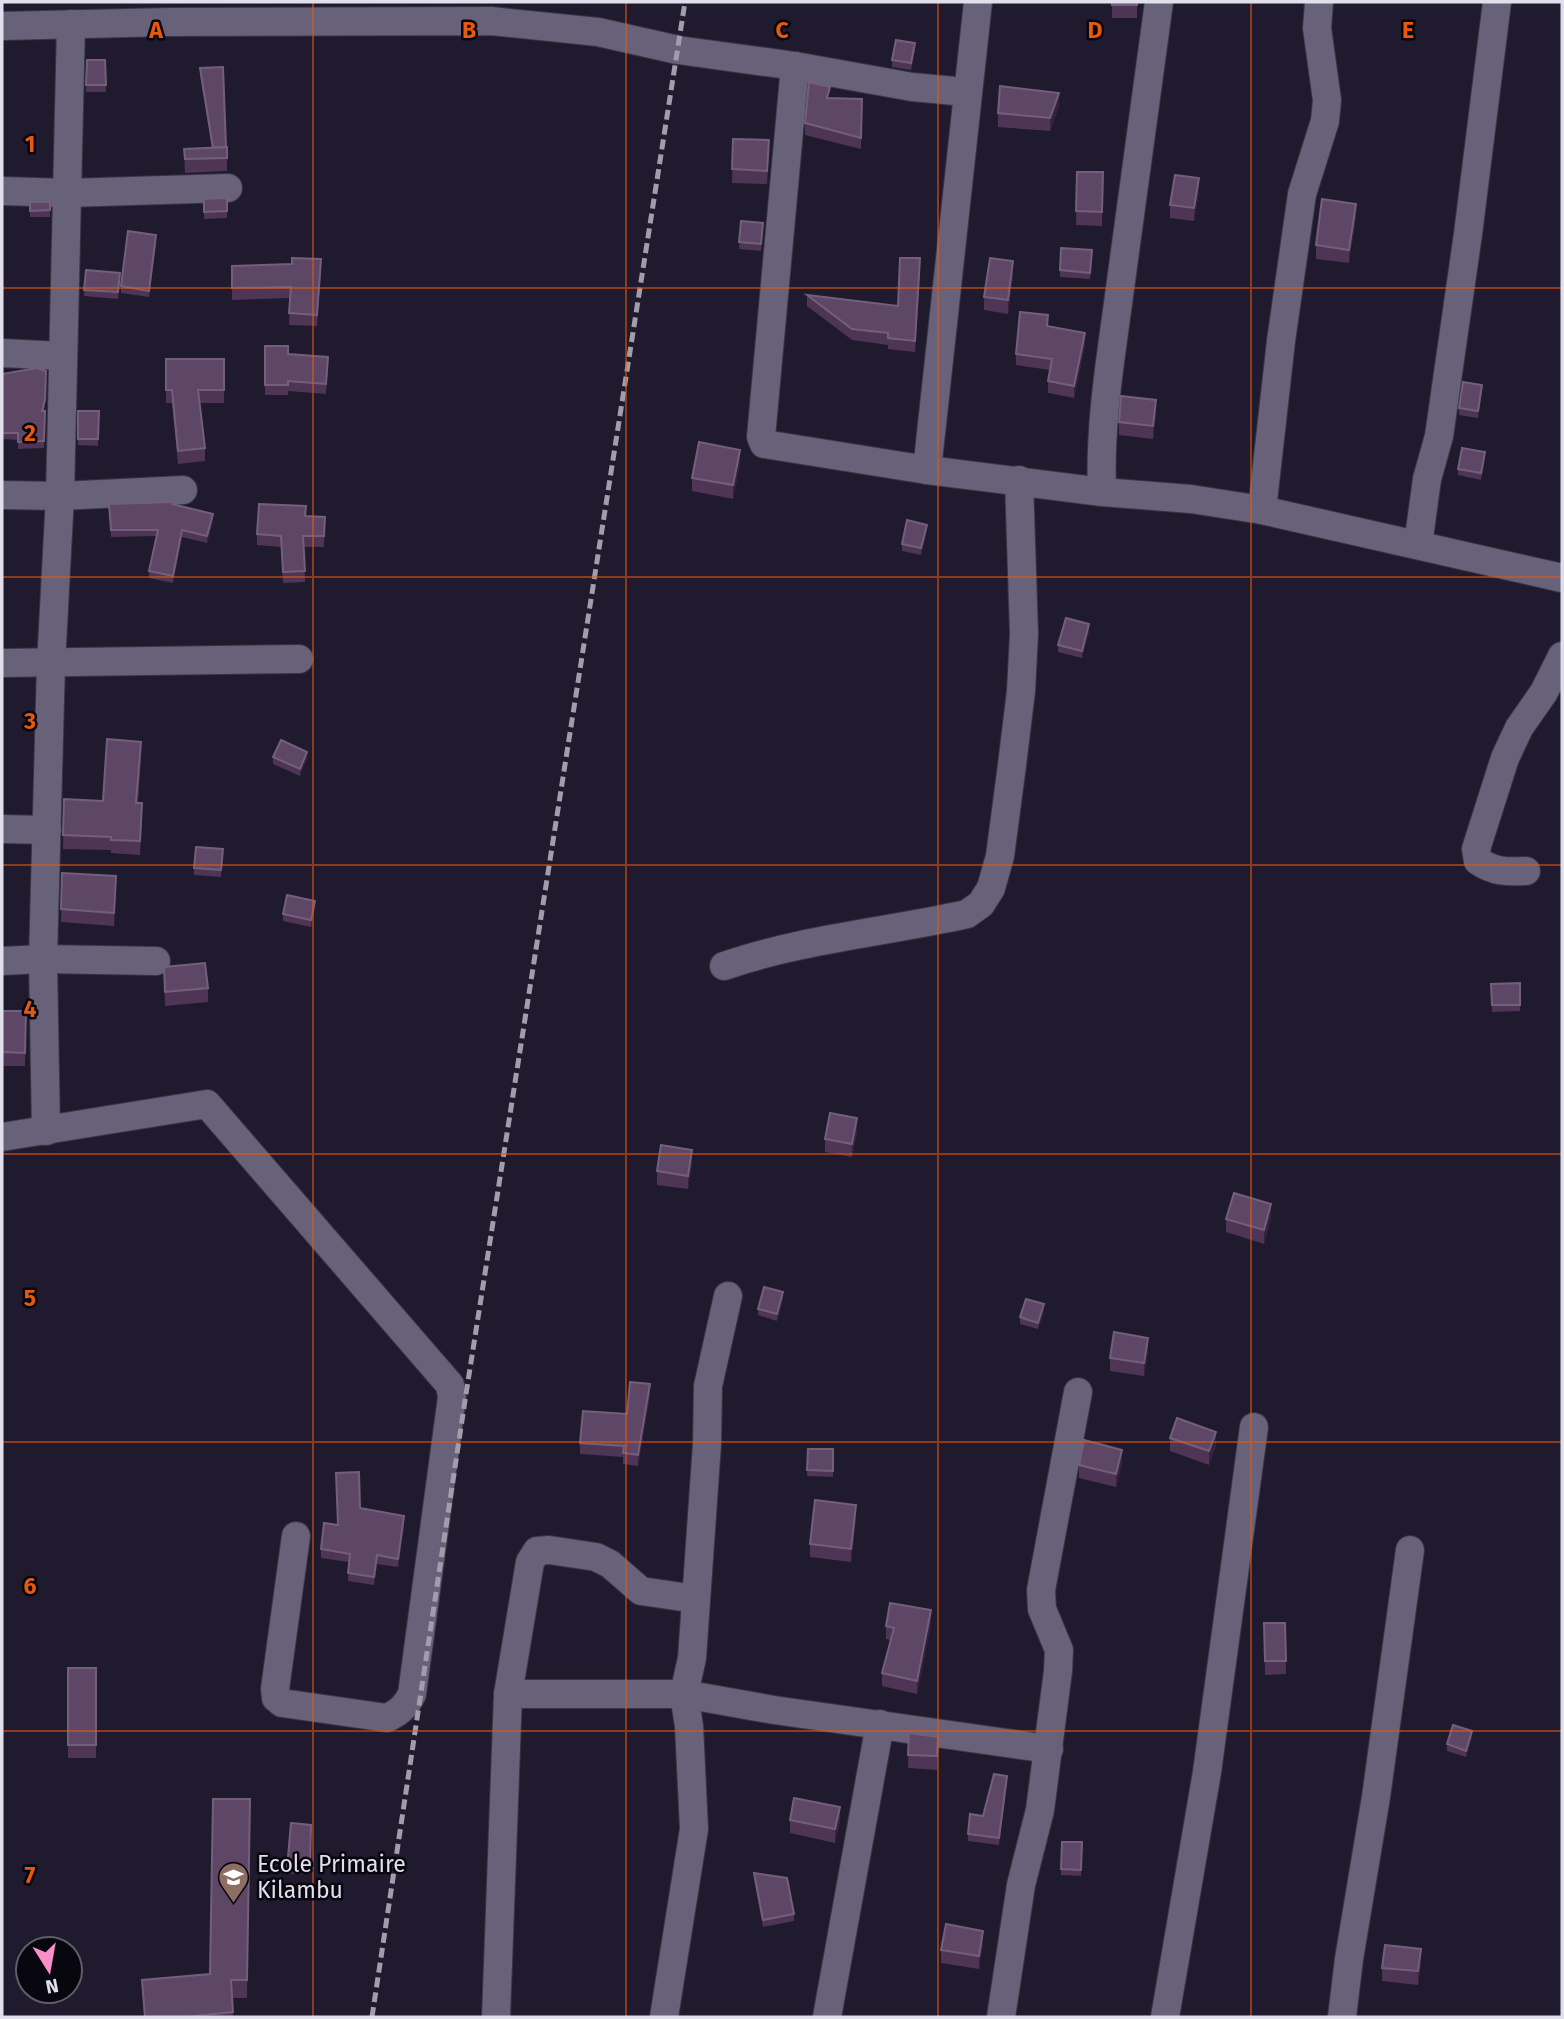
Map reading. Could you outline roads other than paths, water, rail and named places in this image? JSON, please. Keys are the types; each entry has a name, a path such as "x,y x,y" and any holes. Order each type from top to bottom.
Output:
{"street":[{"path":"927,470 966,92 978,2"},
{"path":"1102,492 1100,457 1105,398 1144,130 1159,2"},
{"path":"1262,510 1281,341 1302,194 1325,121 1327,100 1317,28 1319,2"},
{"path":"1418,545 1427,478 1439,436 1447,383 1496,2"},
{"path":"2,26 71,24 170,12 491,22 598,32 678,50 795,66 912,87 966,92"},
{"path":"46,1131 43,959 51,664 60,496 71,24"},
{"path":"795,66 761,437 764,444 775,448 927,470 1102,492 1191,499 1262,510 1562,578"},
{"path":"2,191 67,193 228,188"},
{"path":"2,353 63,356"},
{"path":"724,966 755,955 800,945 967,914 981,904 991,888 1000,856 1021,691 1024,634 1019,480"},
{"path":"2,495 60,496 183,490"},
{"path":"1526,871 1490,869 1478,861 1476,849 1510,748 1562,656"},
{"path":"2,663 299,659"},
{"path":"2,830 47,830"},
{"path":"2,961 156,961"},
{"path":"2,1137 207,1104 450,1385 453,1391 412,1693 399,1712 387,1718 282,1703 276,1698 296,1536"},
{"path":"664,2017 694,1829 690,1726 684,1694 692,1658 707,1444 708,1385 727,1296"},
{"path":"1001,2017 1021,1885 1040,1810 1049,1749 1059,1650 1042,1609 1041,1590 1043,1567 1079,1392"},
{"path":"1165,2017 1207,1772 1254,1427"},
{"path":"496,2017 508,1694 530,1562 537,1552 550,1550 596,1557 610,1564 641,1591 696,1599"},
{"path":"1342,2017 1410,1550"},
{"path":"508,1694 684,1694 774,1710 1049,1749"},
{"path":"827,2017 880,1724"}],"railway":[{"path":"372,2017 466,1394 685,2"}],"place":[{"name":"Ecole Primaire Kilambu","path":"234,1904"}]}
